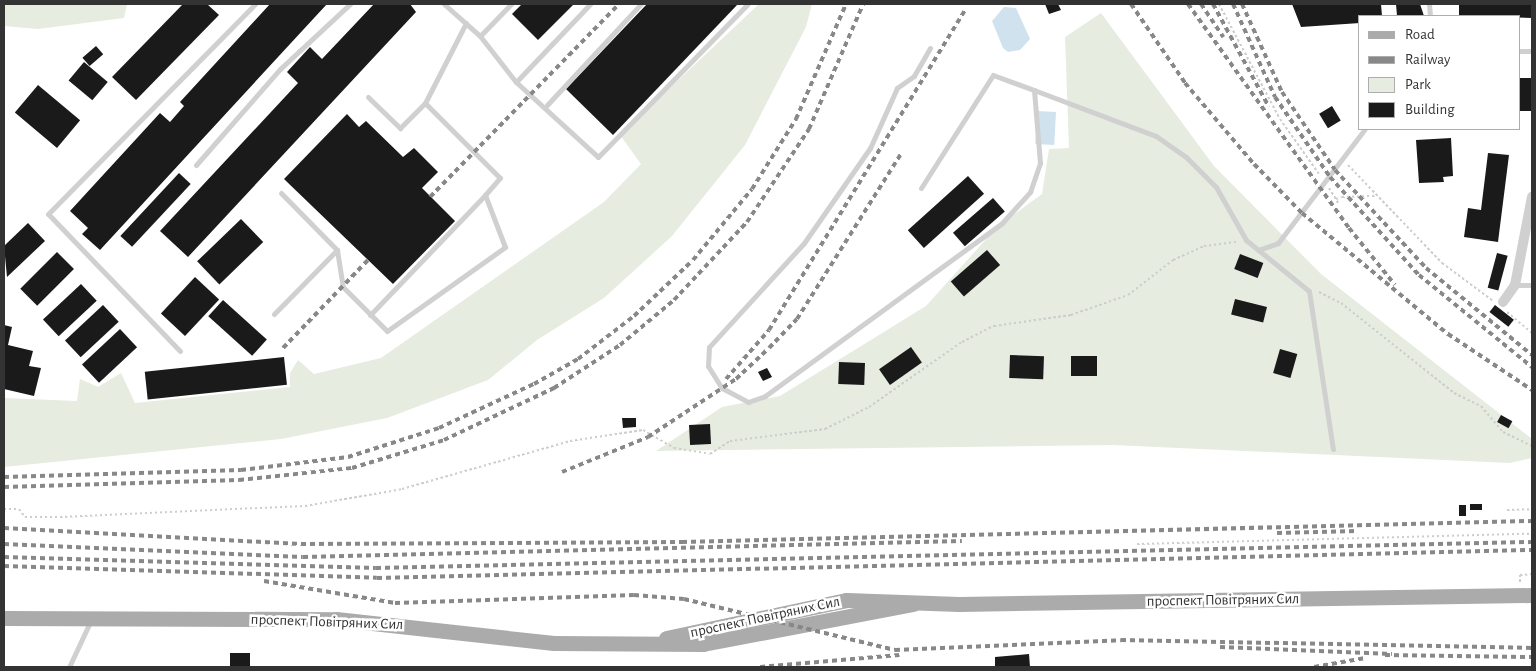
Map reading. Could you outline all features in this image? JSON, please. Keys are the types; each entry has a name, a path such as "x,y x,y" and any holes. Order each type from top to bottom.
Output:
{"main road":[{"name":"проспект Повітряних Сил","path":"4,618 91,620 336,619 554,643 648,643 821,602 913,604 1532,596"}],"street":[{"path":"1503,302 1515,285 1532,197"}],"lane":[{"path":"180,351 48,214 255,4"},
{"path":"196,165 280,69 350,4"},
{"path":"445,4 480,36 516,82 547,105 598,156 748,4"},
{"path":"480,36 511,4"},
{"path":"516,82 590,4"},
{"path":"547,105 640,4"},
{"path":"368,97 400,128 425,103 466,23"},
{"path":"930,48 914,76 897,88 870,148 804,243 709,347 708,366 722,388 735,398 748,402 765,396 1002,223 1030,192 1040,163 1034,90"},
{"path":"921,188 993,75 1156,136 1186,157 1216,188 1246,240 1309,291 1333,449"},
{"path":"370,314 500,178 425,103"},
{"path":"1258,250 1278,243 1364,130"},
{"path":"281,193 337,250 343,287 387,331 505,247 485,195"},
{"path":"274,314 337,250"},
{"path":"1515,285 1532,285"},
{"path":"69,667 91,620"}],"path":[{"path":"1220,4 1280,119 1338,203"},
{"path":"1347,155 1349,169 1442,263 1532,333"},
{"path":"1336,199 1376,196"},
{"path":"4,509 19,509 25,517 60,517 315,505 402,489 570,441 643,430 674,448 710,454 730,441 825,429 869,407 962,342 994,326 1079,312 1128,295 1172,260 1196,250 1246,240"},
{"path":"1309,291 1341,303 1454,393 1481,406 1503,432 1532,446"},
{"path":"1507,510 1532,509"},
{"path":"1136,544 1532,534"},
{"path":"1520,582 1520,575 1532,574"}],"green space":[{"path":"4,4 127,4 124,18 38,29 4,26"},
{"path":"759,4 812,4 806,27 745,145 672,236 604,298 537,340 488,380 387,418 281,439 4,467 4,398 77,401 80,379 98,387 121,373 135,403 290,387 290,373 298,360 314,374 381,358 604,202 641,164 620,135"},
{"path":"1101,13 1214,166 1321,274 1532,439 1532,458 1510,463 1113,445 656,451 722,407 780,396 926,306 997,227 1042,194 1049,149 1069,148 1065,37"}],"water":[{"path":"1004,7 1016,8 1030,39 1020,50 1008,52 1003,48 992,21"},
{"path":"1037,111 1056,112 1054,145 1035,144"}],"building":[{"path":"183,4 207,4 219,15 136,100 112,77"},
{"path":"270,4 327,4 100,250 82,234 88,228 70,211 160,113 170,122 184,106 180,102"},
{"path":"374,4 410,4 416,12 188,257 160,231 298,83 287,72 310,47 322,59"},
{"path":"522,4 574,4 538,40 512,14"},
{"path":"647,4 738,4 613,135 566,89"},
{"path":"1045,4 1058,4 1061,10 1049,14"},
{"path":"1292,4 1381,4 1382,15 1358,15 1358,23 1301,27"},
{"path":"1396,4 1420,4 1424,15 1397,15"},
{"path":"1459,4 1532,4 1532,18 1521,18 1521,15 1459,15"},
{"path":"96,46 103,54 90,66 82,58"},
{"path":"84,62 108,82 92,100 69,80"},
{"path":"1521,78 1532,78 1532,111 1521,111"},
{"path":"38,85 80,120 57,148 15,113"},
{"path":"1332,106 1341,121 1328,128 1319,114"},
{"path":"347,114 359,127 366,121 403,157 414,148 438,172 422,188 455,221 393,284 284,179"},
{"path":"1451,138 1453,176 1443,177 1444,182 1419,183 1416,140"},
{"path":"1488,153 1509,155 1498,242 1464,237 1468,208 1481,210"},
{"path":"179,173 191,184 132,247 120,236"},
{"path":"968,176 984,194 924,248 908,230"},
{"path":"993,198 1005,212 965,246 953,233"},
{"path":"241,219 263,242 219,284 197,261"},
{"path":"28,223 45,241 7,277 4,246"},
{"path":"987,250 1000,265 964,297 951,281"},
{"path":"57,252 74,269 37,306 20,289"},
{"path":"1497,253 1508,256 1498,291 1488,288"},
{"path":"1240,254 1263,263 1258,278 1234,269"},
{"path":"195,277 219,300 185,336 161,314"},
{"path":"81,284 97,301 59,336 43,319"},
{"path":"1235,299 1267,307 1263,323 1231,315"},
{"path":"223,300 267,339 252,356 208,316"},
{"path":"103,305 119,322 81,357 65,340"},
{"path":"1495,305 1514,320 1508,327 1489,312"},
{"path":"4,325 12,327 8,345 33,351 29,366 41,368 34,396 4,389"},
{"path":"120,329 137,347 99,383 82,364"},
{"path":"911,347 922,363 890,385 879,369"},
{"path":"1280,349 1297,354 1290,378 1273,373"},
{"path":"1010,355 1044,356 1043,379 1009,378"},
{"path":"1071,356 1097,356 1097,376 1071,376"},
{"path":"284,357 287,385 148,399 145,372"},
{"path":"839,362 865,363 864,385 838,384"},
{"path":"767,368 772,377 763,381 758,372"},
{"path":"1501,415 1512,421 1508,428 1497,422"},
{"path":"622,418 636,418 636,427 623,428"},
{"path":"710,424 711,444 690,445 689,425"},
{"path":"1470,504 1482,504 1482,510 1470,510"},
{"path":"1459,505 1466,505 1466,516 1459,516"},
{"path":"230,653 250,653 250,666 230,666"},
{"path":"1029,654 1030,667 995,667 995,657"}],"railway":[{"path":"430,197 619,4"},
{"path":"4,477 241,470 348,457 439,428 534,384 578,359 634,316 693,260 752,189 796,119 846,4"},
{"path":"4,487 239,480 352,468 444,440 554,388 620,345 674,300 747,222 809,129 863,4"},
{"path":"1131,4 1185,83 1254,164 1302,213 1448,334 1532,390"},
{"path":"1188,4 1349,228 1395,285"},
{"path":"1201,4 1223,37"},
{"path":"1213,4 1269,107"},
{"path":"1233,4 1275,97 1330,177 1419,275 1532,367"},
{"path":"1242,4 1282,92 1335,170 1426,268 1532,355"},
{"path":"726,379 769,330 965,10"},
{"path":"562,472 648,437 736,379 769,348 797,319 902,152"},
{"path":"283,348 368,260"},
{"path":"4,528 301,544 682,542 1532,521"},
{"path":"1277,533 1357,531"},
{"path":"4,544 303,557 962,541"},
{"path":"4,557 376,568 1532,542"},
{"path":"4,566 377,578 1532,550"},
{"path":"264,581 395,603 634,595 684,599 895,650 1121,640 1532,648"},
{"path":"1220,647 1392,654"},
{"path":"760,667 899,655"},
{"path":"1385,655 1532,657"},
{"path":"1314,667 1365,658"}]}
